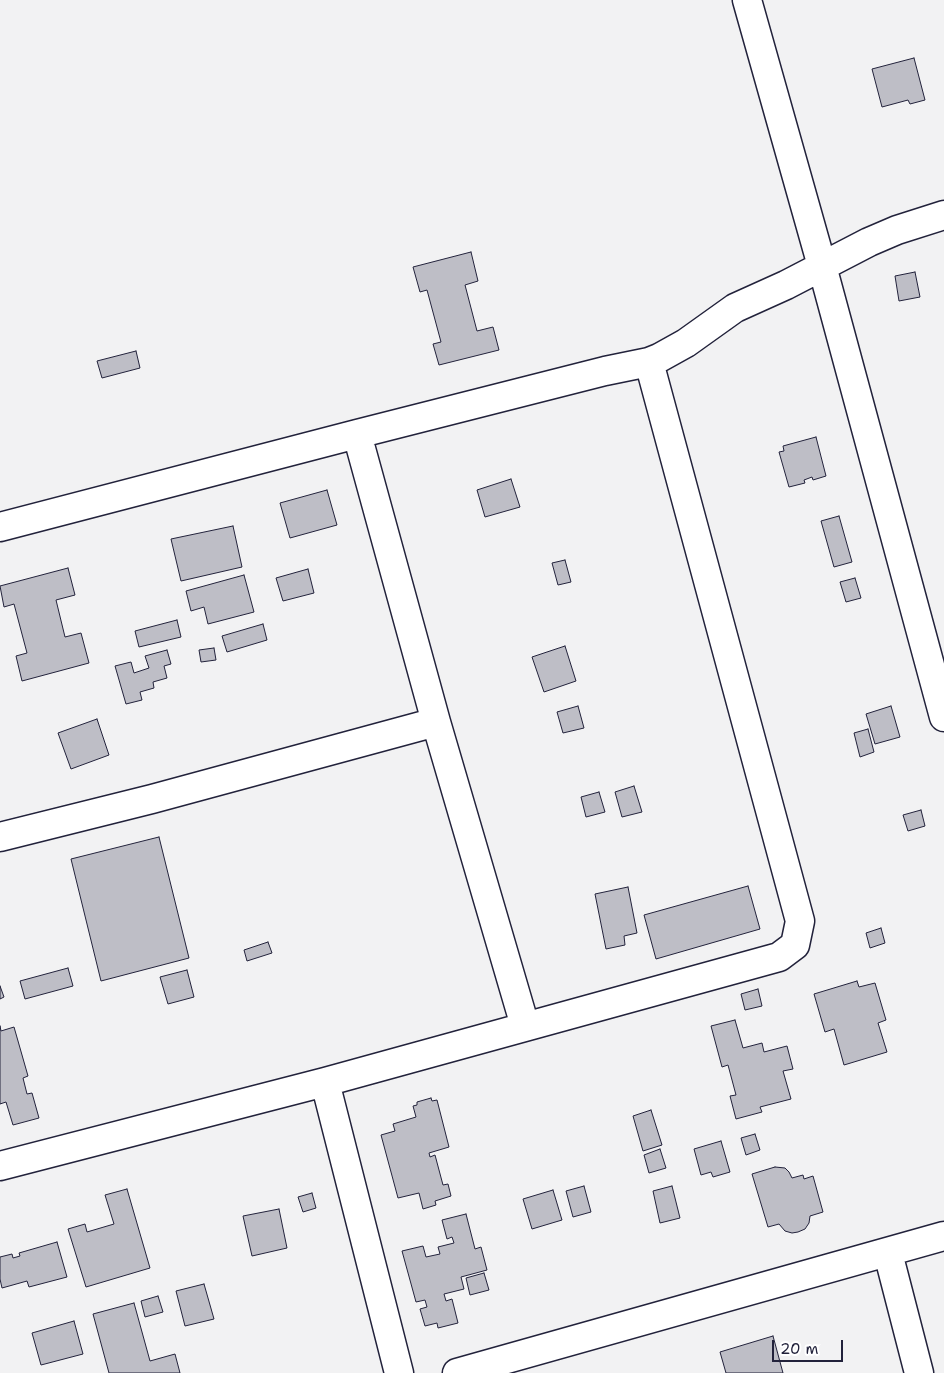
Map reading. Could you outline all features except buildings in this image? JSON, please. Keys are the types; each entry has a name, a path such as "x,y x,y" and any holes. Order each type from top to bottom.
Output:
{"street":[{"path":"747,0 822,266 944,718"},
{"path":"0,527 356,434 649,362 686,343 735,308 760,298 882,236 944,215"},
{"path":"0,1166 325,1082 779,957 795,944 800,922 649,362"},
{"path":"356,434 436,722 524,1026"},
{"path":"0,837 152,799 436,722"},
{"path":"325,1082 399,1373"},
{"path":"458,1373 944,1236"},
{"path":"888,1253 919,1373"}]}
